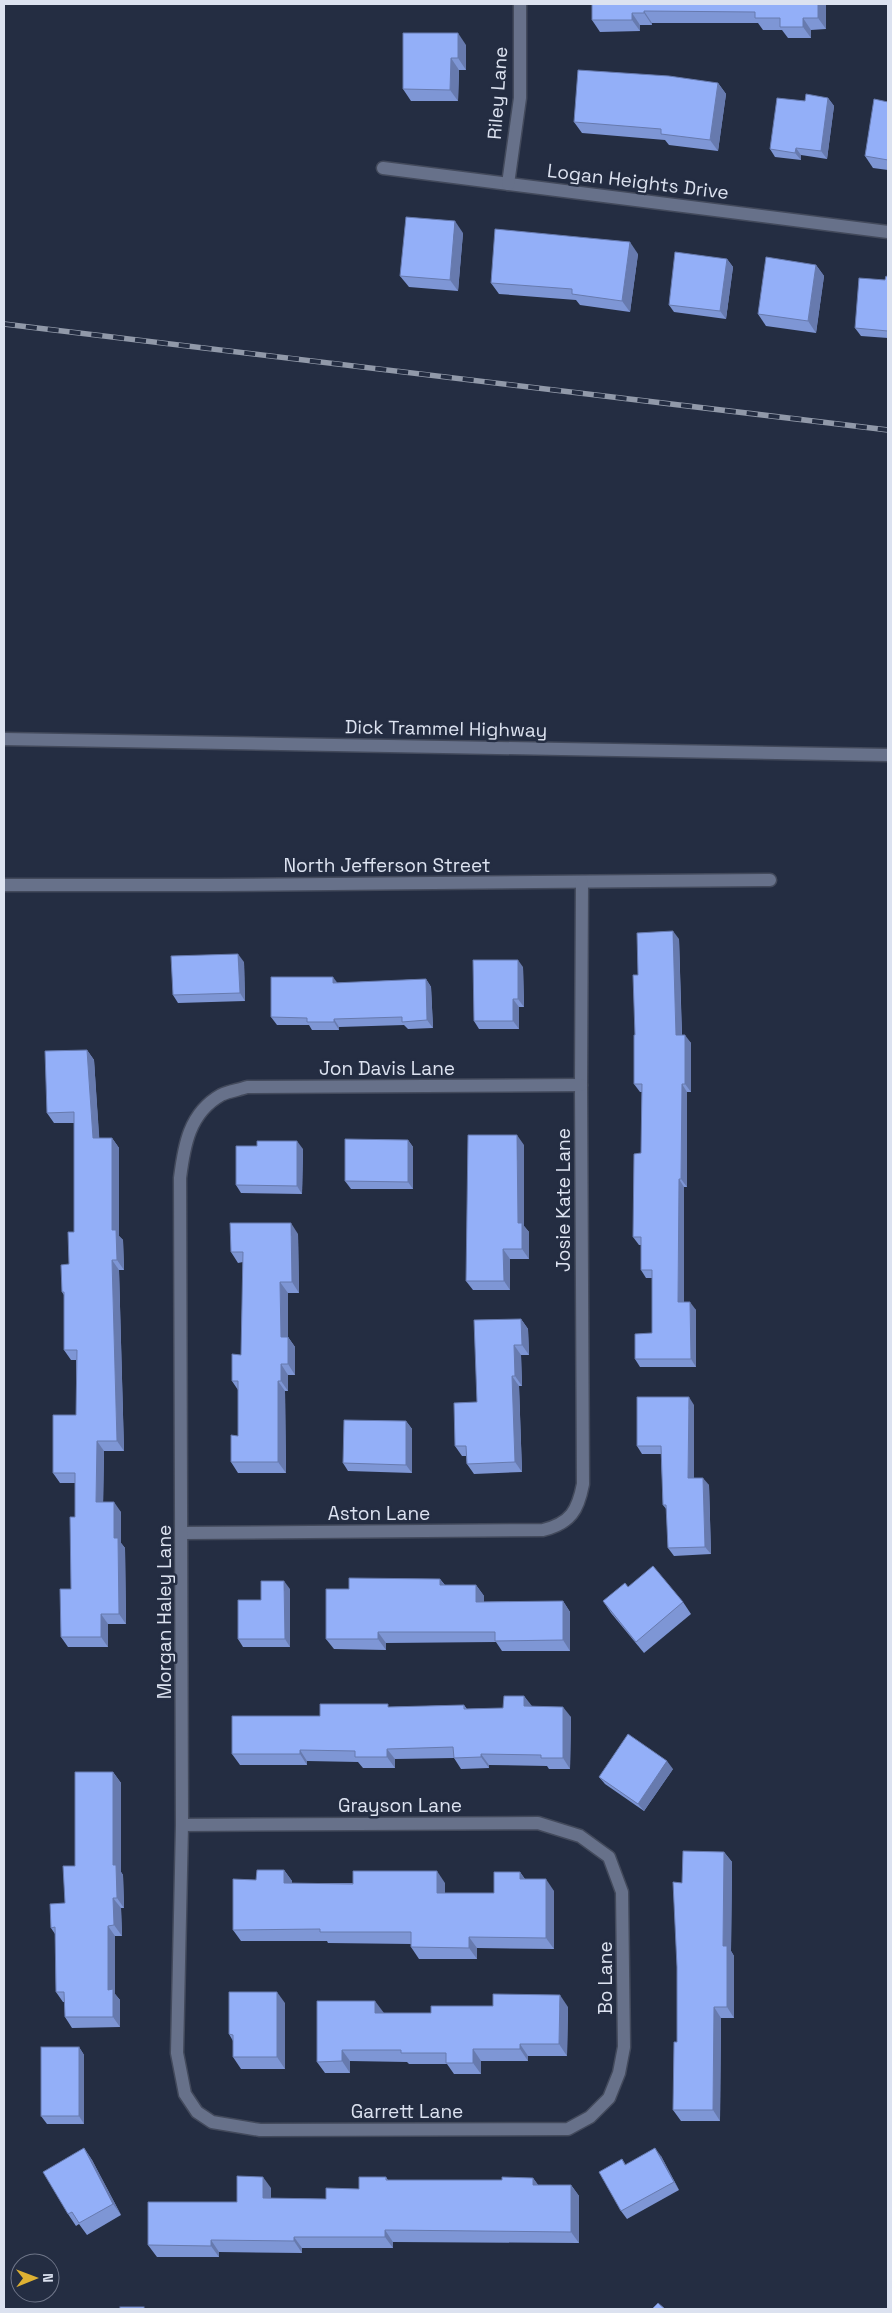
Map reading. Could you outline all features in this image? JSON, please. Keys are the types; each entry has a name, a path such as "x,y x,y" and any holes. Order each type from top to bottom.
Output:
{"street":[{"name":"Riley Lane","path":"508,184 520,98 520,4"},
{"name":"Logan Heights Drive","path":"383,168 888,232"},
{"name":"Dick Trammel Highway","path":"4,739 888,755"},
{"name":"North Jefferson Street","path":"4,885 770,880"},
{"name":"Josie Kate Lane","path":"571,1516 580,1502 583,1484 580,1085 582,882"},
{"name":"Jon Davis Lane","path":"201,1112 221,1095 247,1087 580,1085"},
{"name":"Morgan Haley Lane","path":"197,2112 185,2094 177,2053 182,1825 180,1178 185,1141 201,1112"},
{"name":"Aston Lane","path":"182,1533 544,1530 559,1526 571,1516"},
{"name":"Grayson Lane","path":"182,1825 538,1823 580,1836 609,1857"},
{"name":"Bo Lane","path":"609,1857 622,1892 624,2047 619,2073 609,2098"},
{"name":"Garrett Lane","path":"197,2112 212,2122 260,2130 568,2129 590,2117 609,2098"}],"building":[{"path":"592,4 818,4 818,18 803,18 803,27 780,27 780,18 755,18 755,12 644,11 644,13 632,13 632,20 592,20"},
{"path":"403,33 458,33 458,58 451,58 450,90 403,89"},
{"path":"578,70 669,76 718,83 710,140 661,134 661,129 574,122"},
{"path":"806,94 828,98 821,151 796,148 795,153 770,149 777,98 805,101"},
{"path":"874,99 888,102 888,160 865,156"},
{"path":"406,217 455,221 450,280 400,276"},
{"path":"495,229 630,242 622,301 572,294 572,289 491,283"},
{"path":"675,252 727,259 720,311 669,305"},
{"path":"766,257 816,265 808,321 758,314"},
{"path":"886,276 888,277 888,331 855,328 859,278 885,280"},
{"path":"673,931 676,1035 685,1035 685,1084 682,1084 681,1179 679,1179 678,1302 690,1302 691,1359 635,1359 635,1334 652,1333 652,1270 641,1270 641,1237 633,1237 634,1154 641,1153 642,1084 634,1084 633,975 638,975 637,933"},
{"path":"238,954 240,993 173,995 171,956"},
{"path":"473,960 518,960 518,999 513,999 513,1021 474,1021"},
{"path":"271,977 333,977 333,983 426,979 427,1020 402,1022 402,1017 334,1019 334,1022 307,1022 307,1018 271,1017"},
{"path":"87,1050 93,1138 112,1138 112,1230 116,1230 117,1260 112,1260 117,1441 97,1441 96,1502 114,1502 114,1538 118,1538 119,1614 101,1614 101,1637 61,1637 60,1589 71,1589 70,1517 75,1517 75,1473 53,1473 53,1415 76,1415 77,1350 64,1350 64,1292 62,1292 61,1265 69,1264 68,1232 74,1232 74,1112 47,1113 45,1051"},
{"path":"468,1135 517,1135 518,1223 522,1223 522,1249 503,1249 504,1281 466,1281"},
{"path":"345,1139 408,1140 408,1182 345,1181"},
{"path":"257,1141 297,1141 297,1186 236,1185 236,1146 257,1146"},
{"path":"230,1223 291,1223 292,1282 280,1282 281,1337 288,1337 288,1364 281,1364 281,1381 278,1381 278,1462 231,1462 231,1435 238,1436 238,1381 232,1381 232,1354 241,1355 243,1252 231,1252"},
{"path":"521,1319 522,1345 514,1345 515,1376 512,1376 515,1462 467,1464 466,1446 455,1446 454,1403 477,1402 474,1320"},
{"path":"637,1397 689,1397 688,1478 703,1478 705,1547 668,1548 666,1505 663,1505 661,1446 637,1446"},
{"path":"344,1420 406,1421 406,1465 343,1463"},
{"path":"653,1566 683,1602 636,1642 603,1601 625,1583 628,1587"},
{"path":"349,1578 440,1579 440,1585 476,1585 476,1602 563,1601 563,1640 495,1641 495,1632 378,1632 378,1639 326,1639 326,1589 349,1589"},
{"path":"261,1581 284,1581 285,1639 238,1639 238,1600 261,1600"},
{"path":"504,1696 524,1696 524,1706 563,1707 563,1758 541,1758 541,1755 481,1754 481,1757 454,1758 453,1747 387,1749 387,1757 355,1757 355,1751 300,1750 300,1754 232,1754 232,1716 320,1716 320,1704 388,1704 388,1707 464,1705 464,1709 503,1708"},
{"path":"628,1734 667,1761 638,1804 599,1777"},
{"path":"75,1772 113,1772 113,1865 116,1865 117,1898 113,1898 114,1925 108,1926 108,1990 113,1989 113,2017 65,2017 64,1992 56,1992 55,1927 51,1928 50,1904 65,1903 63,1866 75,1866"},
{"path":"683,1851 724,1852 723,1946 727,1946 727,2007 714,2007 713,2110 673,2110 674,2042 677,2042 677,1967 673,1882 682,1883"},
{"path":"257,1870 284,1870 284,1883 353,1884 353,1871 437,1871 437,1893 494,1893 494,1872 520,1872 520,1879 546,1879 546,1938 469,1937 469,1948 411,1947 411,1932 320,1932 320,1929 233,1930 233,1879 256,1880"},
{"path":"229,1992 277,1992 277,2057 233,2057 233,2035 229,2034"},
{"path":"493,1994 560,1995 559,2044 520,2044 520,2049 473,2049 473,2063 446,2063 446,2053 401,2053 401,2050 342,2050 342,2061 317,2062 317,2001 375,2001 375,2013 431,2013 431,2006 493,2006"},
{"path":"41,2047 79,2047 79,2116 41,2116"},
{"path":"84,2148 113,2204 79,2223 72,2212 68,2214 43,2172"},
{"path":"655,2148 674,2182 621,2211 599,2172 622,2159 625,2165"},
{"path":"237,2176 263,2177 263,2198 326,2199 326,2188 359,2189 359,2177 386,2177 386,2180 502,2180 502,2177 533,2178 533,2185 571,2185 571,2232 385,2230 385,2237 294,2237 294,2241 211,2240 211,2246 148,2245 148,2202 237,2202"},
{"path":"658,2303 665,2309 652,2309"},
{"path":"120,2307 144,2307 144,2309 120,2309"}],"railway":[{"path":"4,324 888,430"}]}
